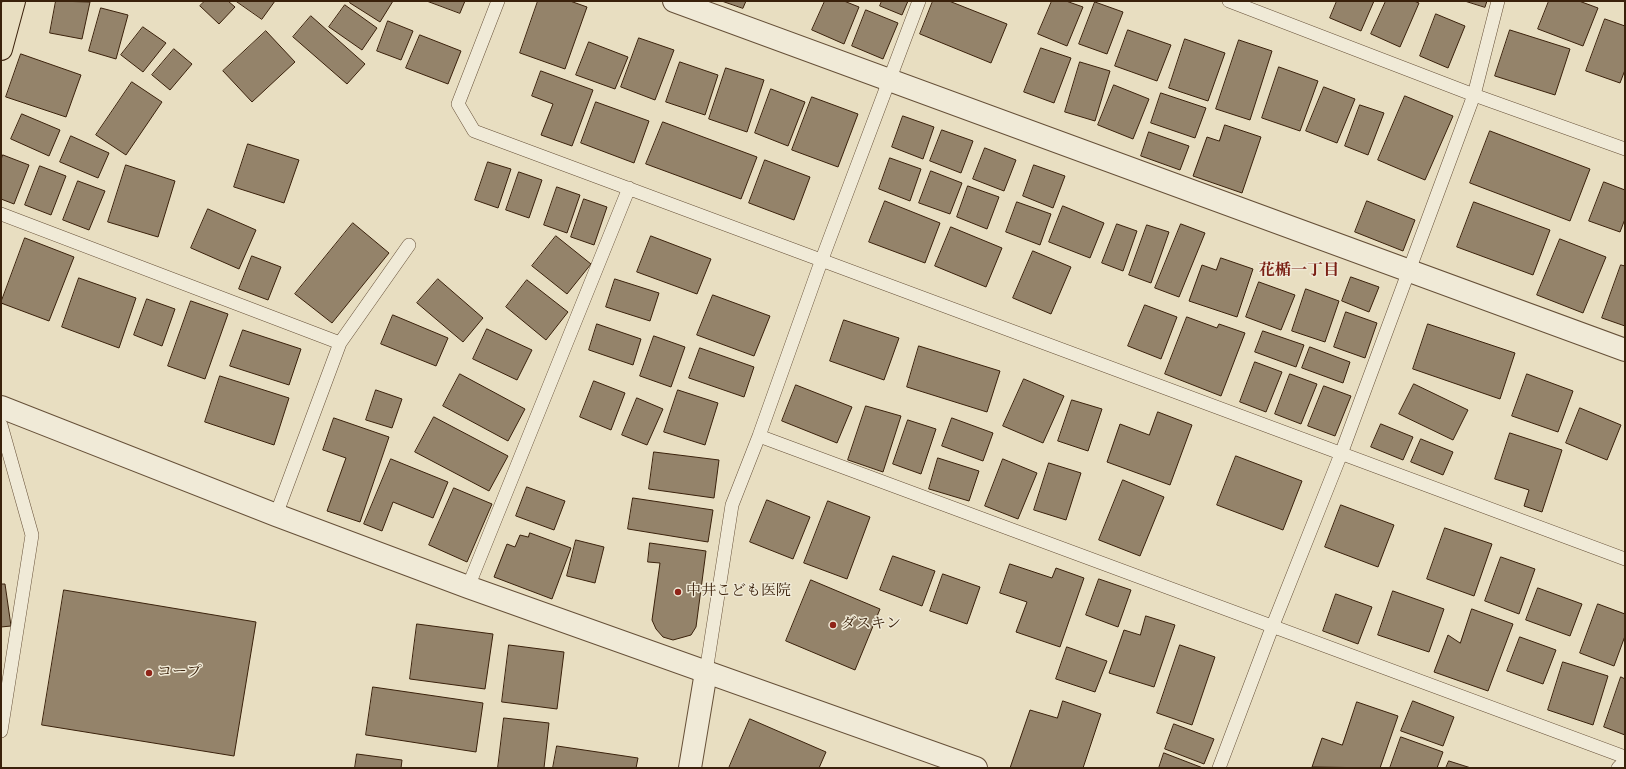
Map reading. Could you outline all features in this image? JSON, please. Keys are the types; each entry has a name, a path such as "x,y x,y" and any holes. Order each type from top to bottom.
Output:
{"main road":[{"path":"1,49 14,1"}],"street":[{"path":"674,1 1625,350"},
{"path":"1,407 276,515 468,587 976,768"},
{"path":"690,768 706,672"}],"lane":[{"path":"498,1 458,104 474,131 822,259 1340,454 1625,559"},
{"path":"706,672 732,505 759,436 822,259 919,1"},
{"path":"1229,1 1474,95 1625,149"},
{"path":"1219,768 1340,454 1474,95 1498,1"},
{"path":"468,587 629,188"},
{"path":"1,214 340,343"},
{"path":"276,515 340,343 409,245"},
{"path":"1,425 32,535 1,731"},
{"path":"759,436 1625,756"},
{"path":"1618,768 1625,762"}],"building":[{"path":"56,1 90,2 82,39 50,33"},
{"path":"205,1 228,1 235,7 219,24 200,6"},
{"path":"236,1 275,1 262,19"},
{"path":"351,1 393,1 380,22 350,3"},
{"path":"427,1 465,1 460,13"},
{"path":"538,1 570,1 587,7 565,69 520,53"},
{"path":"722,1 746,1 743,8"},
{"path":"825,1 844,1 859,7 844,44 812,30"},
{"path":"882,1 908,1 902,15 880,6"},
{"path":"933,1 949,1 1007,24 991,63 920,34"},
{"path":"1052,1 1066,1 1083,7 1067,46 1038,34"},
{"path":"1337,1 1374,1 1361,31 1330,18"},
{"path":"1386,1 1414,1 1419,3 1400,47 1371,34"},
{"path":"1465,1 1487,1 1485,7"},
{"path":"1549,1 1579,1 1598,8 1583,46 1538,29"},
{"path":"1095,2 1123,12 1107,54 1079,44"},
{"path":"345,5 377,28 362,50 329,27"},
{"path":"101,8 128,15 116,59 89,51"},
{"path":"866,10 898,23 883,59 852,46"},
{"path":"1436,14 1465,26 1448,68 1420,56"},
{"path":"311,16 365,64 347,84 293,37"},
{"path":"1605,19 1625,26 1625,70 1620,83 1586,71"},
{"path":"388,21 413,31 401,60 377,51"},
{"path":"143,27 166,43 143,72 121,55"},
{"path":"1128,30 1171,45 1157,81 1115,66"},
{"path":"1510,30 1570,49 1555,95 1495,76"},
{"path":"266,31 295,62 252,102 223,71"},
{"path":"420,35 461,51 448,84 406,68"},
{"path":"639,38 674,50 655,100 621,87"},
{"path":"1185,39 1225,53 1208,101 1169,88"},
{"path":"1239,40 1272,51 1250,120 1216,109"},
{"path":"589,42 628,57 615,89 576,75"},
{"path":"1041,48 1071,58 1054,103 1024,92"},
{"path":"174,49 192,64 170,90 152,75"},
{"path":"21,54 81,75 66,117 6,97"},
{"path":"680,62 718,75 705,115 666,102"},
{"path":"1080,62 1110,71 1095,121 1065,112"},
{"path":"1279,67 1318,81 1300,131 1262,118"},
{"path":"726,68 764,80 747,132 709,119"},
{"path":"541,71 593,90 572,146 541,135 553,104 532,96"},
{"path":"132,82 162,102 126,155 96,135"},
{"path":"1114,85 1149,99 1133,139 1098,125"},
{"path":"1324,87 1355,99 1337,143 1306,131"},
{"path":"771,89 805,102 788,146 755,133"},
{"path":"1161,93 1206,108 1195,138 1151,123"},
{"path":"1405,96 1453,116 1425,180 1378,160"},
{"path":"812,97 858,114 838,167 792,150"},
{"path":"596,102 649,121 634,163 581,143"},
{"path":"1360,105 1384,113 1368,155 1345,146"},
{"path":"22,114 60,130 49,156 11,139"},
{"path":"903,116 934,127 923,159 892,147"},
{"path":"663,122 757,157 741,199 646,164"},
{"path":"1225,125 1261,137 1242,193 1193,176 1207,137 1219,141"},
{"path":"942,130 973,141 961,173 930,161"},
{"path":"1490,131 1590,169 1570,221 1470,183"},
{"path":"1149,132 1189,146 1180,170 1141,156"},
{"path":"71,136 109,153 98,178 60,162"},
{"path":"248,144 299,160 284,203 234,187"},
{"path":"985,148 1016,160 1004,191 973,179"},
{"path":"3,155 29,165 14,204 1,199 1,160"},
{"path":"890,158 921,169 910,201 879,189"},
{"path":"765,160 810,177 794,220 749,203"},
{"path":"488,162 511,169 498,208 475,200"},
{"path":"126,165 175,181 158,237 108,222"},
{"path":"1034,165 1065,176 1053,208 1023,196"},
{"path":"40,166 66,176 51,215 25,205"},
{"path":"931,171 962,183 950,214 919,203"},
{"path":"519,172 542,180 529,218 506,210"},
{"path":"78,181 105,191 89,230 63,220"},
{"path":"1604,182 1625,190 1625,219 1620,232 1589,221"},
{"path":"968,186 999,197 987,229 957,217"},
{"path":"557,187 580,195 567,233 544,225"},
{"path":"584,199 607,207 594,245 571,237"},
{"path":"885,201 940,223 925,263 869,242"},
{"path":"1367,201 1415,220 1403,251 1355,232"},
{"path":"1017,202 1051,214 1040,245 1006,232"},
{"path":"1474,202 1550,230 1533,275 1457,247"},
{"path":"1063,206 1104,223 1090,258 1049,242"},
{"path":"208,209 256,230 239,269 191,248"},
{"path":"353,223 389,253 332,323 295,294"},
{"path":"1117,224 1137,231 1123,271 1102,263"},
{"path":"1181,224 1205,233 1179,297 1155,288"},
{"path":"1147,225 1169,232 1151,283 1129,275"},
{"path":"951,227 1002,248 986,287 935,266"},
{"path":"556,236 591,264 567,294 532,266"},
{"path":"651,236 711,259 697,294 637,272"},
{"path":"25,238 74,257 49,321 1,303"},
{"path":"1560,239 1606,257 1583,313 1537,295"},
{"path":"1033,251 1071,267 1051,314 1013,298"},
{"path":"252,256 281,267 268,300 239,289"},
{"path":"1221,258 1253,269 1237,317 1189,301 1202,265 1216,270"},
{"path":"1621,265 1625,266 1625,326 1602,318"},
{"path":"1351,277 1379,287 1369,312 1342,301"},
{"path":"79,278 136,298 119,348 62,327"},
{"path":"438,279 483,318 463,342 417,303"},
{"path":"615,279 659,293 650,321 606,307"},
{"path":"527,280 568,312 546,340 506,307"},
{"path":"1259,282 1295,295 1281,330 1246,317"},
{"path":"1306,289 1339,301 1325,342 1292,331"},
{"path":"713,295 770,316 754,356 697,335"},
{"path":"147,299 175,309 162,346 134,335"},
{"path":"191,301 228,314 205,379 168,366"},
{"path":"1145,305 1177,317 1161,359 1128,346"},
{"path":"1346,312 1377,323 1365,358 1334,347"},
{"path":"393,315 448,338 436,366 381,344"},
{"path":"1187,317 1217,328 1219,324 1245,333 1221,396 1165,374"},
{"path":"844,320 899,338 884,380 830,361"},
{"path":"597,324 641,339 633,365 589,350"},
{"path":"1428,324 1515,353 1500,399 1413,369"},
{"path":"487,329 532,350 517,380 473,359"},
{"path":"243,330 301,349 289,385 230,366"},
{"path":"1263,331 1304,345 1296,367 1255,352"},
{"path":"654,336 685,347 671,387 640,376"},
{"path":"919,346 1000,371 987,412 907,387"},
{"path":"1310,347 1350,362 1343,383 1302,368"},
{"path":"700,348 754,367 744,397 689,378"},
{"path":"1255,362 1282,372 1266,412 1240,402"},
{"path":"460,374 525,409 508,441 443,406"},
{"path":"1290,374 1317,384 1301,424 1275,414"},
{"path":"1527,374 1573,391 1558,432 1512,416"},
{"path":"220,376 289,398 274,445 205,422"},
{"path":"1024,379 1064,396 1043,443 1003,426"},
{"path":"594,381 625,393 611,430 580,417"},
{"path":"1414,384 1468,410 1453,440 1399,414"},
{"path":"796,385 852,407 837,443 782,421"},
{"path":"1324,386 1351,396 1335,436 1308,426"},
{"path":"376,390 402,399 392,428 366,420"},
{"path":"678,390 718,403 705,445 664,432"},
{"path":"637,398 663,409 647,445 622,435"},
{"path":"1072,400 1102,409 1088,451 1058,441"},
{"path":"866,406 901,416 883,472 848,460"},
{"path":"1580,408 1621,425 1607,460 1566,443"},
{"path":"1158,412 1192,425 1170,485 1107,462 1120,424 1149,435"},
{"path":"434,417 508,456 489,491 415,452"},
{"path":"334,418 389,437 360,522 327,511 346,458 323,450"},
{"path":"952,418 993,433 983,461 942,446"},
{"path":"908,420 936,429 921,474 893,464"},
{"path":"1381,424 1413,437 1403,460 1371,447"},
{"path":"1510,433 1562,450 1542,512 1524,506 1529,490 1495,479"},
{"path":"1421,439 1453,452 1443,475 1411,462"},
{"path":"654,452 719,460 714,498 649,489"},
{"path":"1236,456 1302,481 1283,530 1217,505"},
{"path":"938,458 979,471 969,501 929,489"},
{"path":"391,459 448,482 433,518 393,502 382,531 364,524"},
{"path":"1003,459 1037,473 1018,519 985,506"},
{"path":"1049,463 1081,473 1066,520 1034,510"},
{"path":"1123,480 1164,497 1140,556 1099,540"},
{"path":"527,487 565,501 554,530 516,516"},
{"path":"454,488 492,504 467,562 429,545"},
{"path":"633,498 713,510 708,542 628,529"},
{"path":"767,500 810,517 793,559 750,542"},
{"path":"828,501 870,517 847,579 804,563"},
{"path":"1341,505 1394,525 1378,567 1325,547"},
{"path":"1445,528 1492,544 1474,596 1427,579"},
{"path":"530,533 571,548 552,599 494,577 507,544 515,547 520,535 528,537"},
{"path":"576,540 604,547 595,583 567,576"},
{"name":"中井こども医院","path":"650,543 706,551 696,627 691,635 673,640 663,637 656,629 652,620 660,563 648,562"},
{"path":"893,556 935,571 922,606 880,590"},
{"path":"1501,557 1535,569 1519,614 1485,601"},
{"path":"1010,564 1052,578 1056,568 1084,578 1060,647 1016,632 1027,602 1000,593"},
{"path":"943,574 980,587 967,624 930,611"},
{"path":"1099,579 1131,590 1118,627 1086,615"},
{"name":"ダスキン","path":"811,580 880,609 855,670 786,641"},
{"path":"1,584 5,584 11,626 1,627"},
{"path":"1538,588 1582,604 1570,636 1526,620"},
{"name":"コープ","path":"64,590 256,622 234,756 42,725"},
{"path":"1393,591 1444,609 1429,652 1378,635"},
{"path":"1336,594 1372,607 1358,644 1323,631"},
{"path":"1598,604 1625,614 1625,636 1614,666 1580,653"},
{"path":"1472,609 1513,624 1488,691 1434,672 1448,635 1460,643"},
{"path":"1146,616 1175,625 1154,687 1109,673 1124,630 1140,635"},
{"path":"417,624 493,634 485,689 410,679"},
{"path":"1520,637 1556,650 1543,684 1507,671"},
{"path":"509,645 564,652 557,709 502,702"},
{"path":"1180,645 1215,657 1192,725 1157,713"},
{"path":"1067,647 1107,661 1095,692 1056,679"},
{"path":"1563,662 1608,676 1593,725 1548,710"},
{"path":"1621,677 1625,679 1625,735 1604,727"},
{"path":"373,687 483,703 476,752 366,735"},
{"path":"1063,701 1101,714 1083,768 1010,768 1030,710 1057,718"},
{"path":"1413,701 1454,717 1443,746 1401,731"},
{"path":"1357,702 1398,716 1380,768 1312,767 1322,738 1342,745"},
{"path":"504,718 549,723 544,768 498,768"},
{"path":"750,719 826,752 819,768 729,768"},
{"path":"1174,724 1214,739 1204,764 1165,749"},
{"path":"1401,737 1443,752 1437,768 1390,768"},
{"path":"557,746 638,758 636,768 553,768"},
{"path":"1164,753 1203,768 1159,768"},
{"path":"357,754 402,760 401,768 355,768"},
{"path":"1449,761 1471,768 1446,768"}],"place":[{"name":"中井こども医院","path":"678,592"},
{"name":"ダスキン","path":"833,625"},
{"name":"コープ","path":"149,673"}],"district":[{"name":"花楯一丁目","path":"1299,271"}]}
